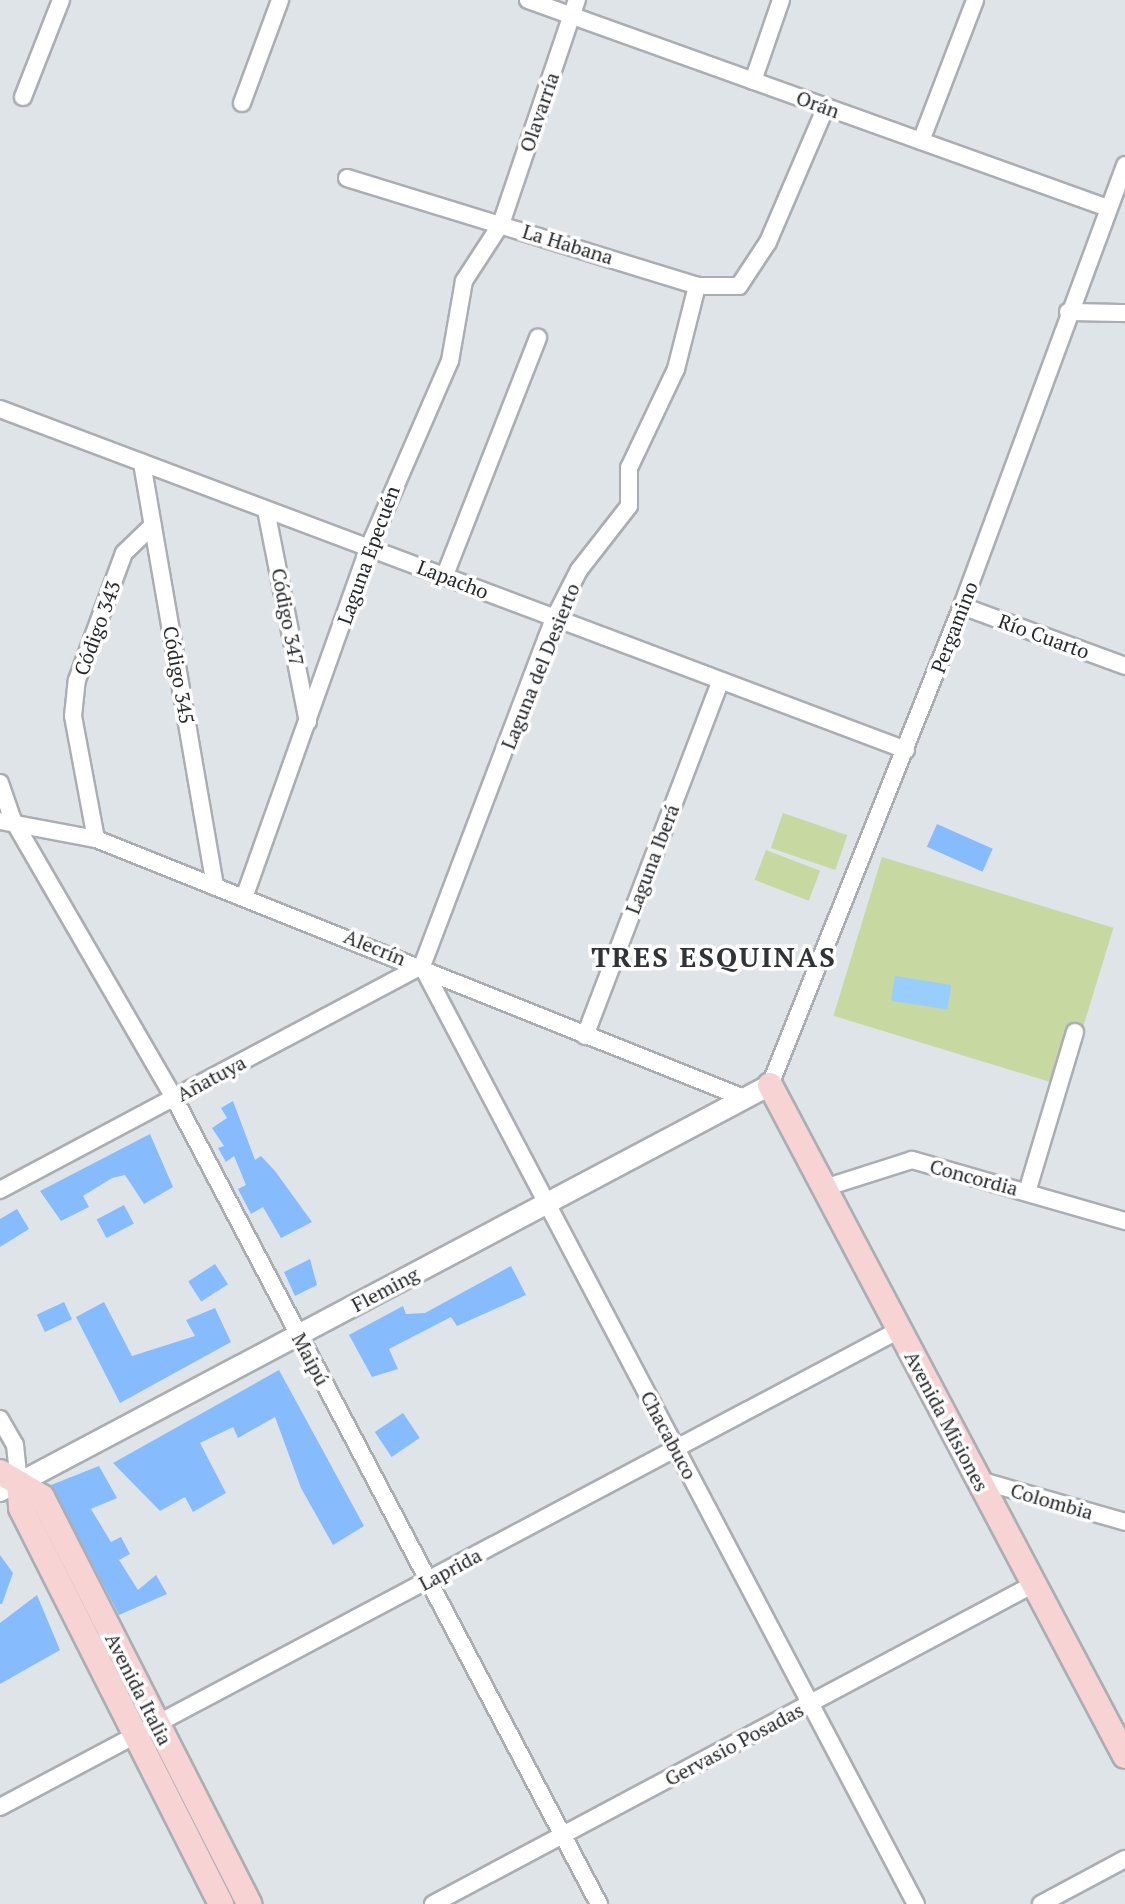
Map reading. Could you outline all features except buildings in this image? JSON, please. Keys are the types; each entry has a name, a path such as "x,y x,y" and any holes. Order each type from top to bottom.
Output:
{"main road":[{"name":"Avenida Misiones","path":"770,1085 1125,1756"},
{"name":"Avenida Italia","path":"6,1483 249,1904"},
{"name":"Avenida Italia","path":"146,1730 221,1904"}],"street":[{"path":"23,97 61,0"},
{"path":"242,103 280,0"},
{"name":"Orán","path":"528,0 574,8 753,81 1108,208"},
{"path":"753,81 781,0"},
{"path":"921,141 975,0"},
{"name":"Olavarría","path":"501,224 574,8"},
{"name":"La Habana","path":"347,178 697,286 739,286 768,242 826,107"},
{"name":"Pergamino","path":"770,1085 962,606 1068,312 1125,165"},
{"name":"Laguna Epecuén","path":"245,895 369,547 450,361 464,281 501,224"},
{"name":"Laguna del Desierto","path":"422,966 554,619 579,570 629,506 629,468 676,369 697,286"},
{"path":"1068,312 1125,313"},
{"path":"445,575 538,338"},
{"name":"Lapacho","path":"0,409 906,750"},
{"name":"Código 345","path":"142,463 215,887"},
{"name":"Código 347","path":"266,510 308,723"},
{"name":"Código 343","path":"96,839 73,716 77,680 124,553 153,525"},
{"name":"Río Cuarto","path":"962,606 1125,666"},
{"name":"Laguna Iberá","path":"585,1036 720,682"},
{"name":"Maipú","path":"0,783 6,820 174,1098 599,1904"},
{"name":"Alecrín","path":"6,820 96,839 215,887 245,895 585,1036 744,1098"},
{"name":"Añatuya","path":"0,1190 422,966"},
{"name":"Chacabuco","path":"422,966 916,1904"},
{"path":"1027,1192 1075,1032"},
{"name":"Fleming","path":"6,1483 299,1335 770,1085"},
{"name":"Concordia","path":"824,1188 912,1160 1125,1221"},
{"name":"Laprida","path":"0,1807 899,1330"},
{"name":"Avenida Italia","path":"0,1419 15,1445 6,1483"},
{"name":"Colombia","path":"979,1480 1125,1522"},
{"name":"Gervasio Posadas","path":"433,1904 1034,1584"},
{"path":"1041,1904 1125,1859"}],"green space":[{"path":"783,813 847,835 835,870 771,848"},
{"path":"766,850 820,871 809,901 755,880"},
{"path":"882,857 1113,928 1065,1087 833,1016"}],"water":[{"path":"895,976 951,985 947,1010 891,1001"}],"district":[{"name":"TRES ESQUINAS","path":"714,957"}]}
